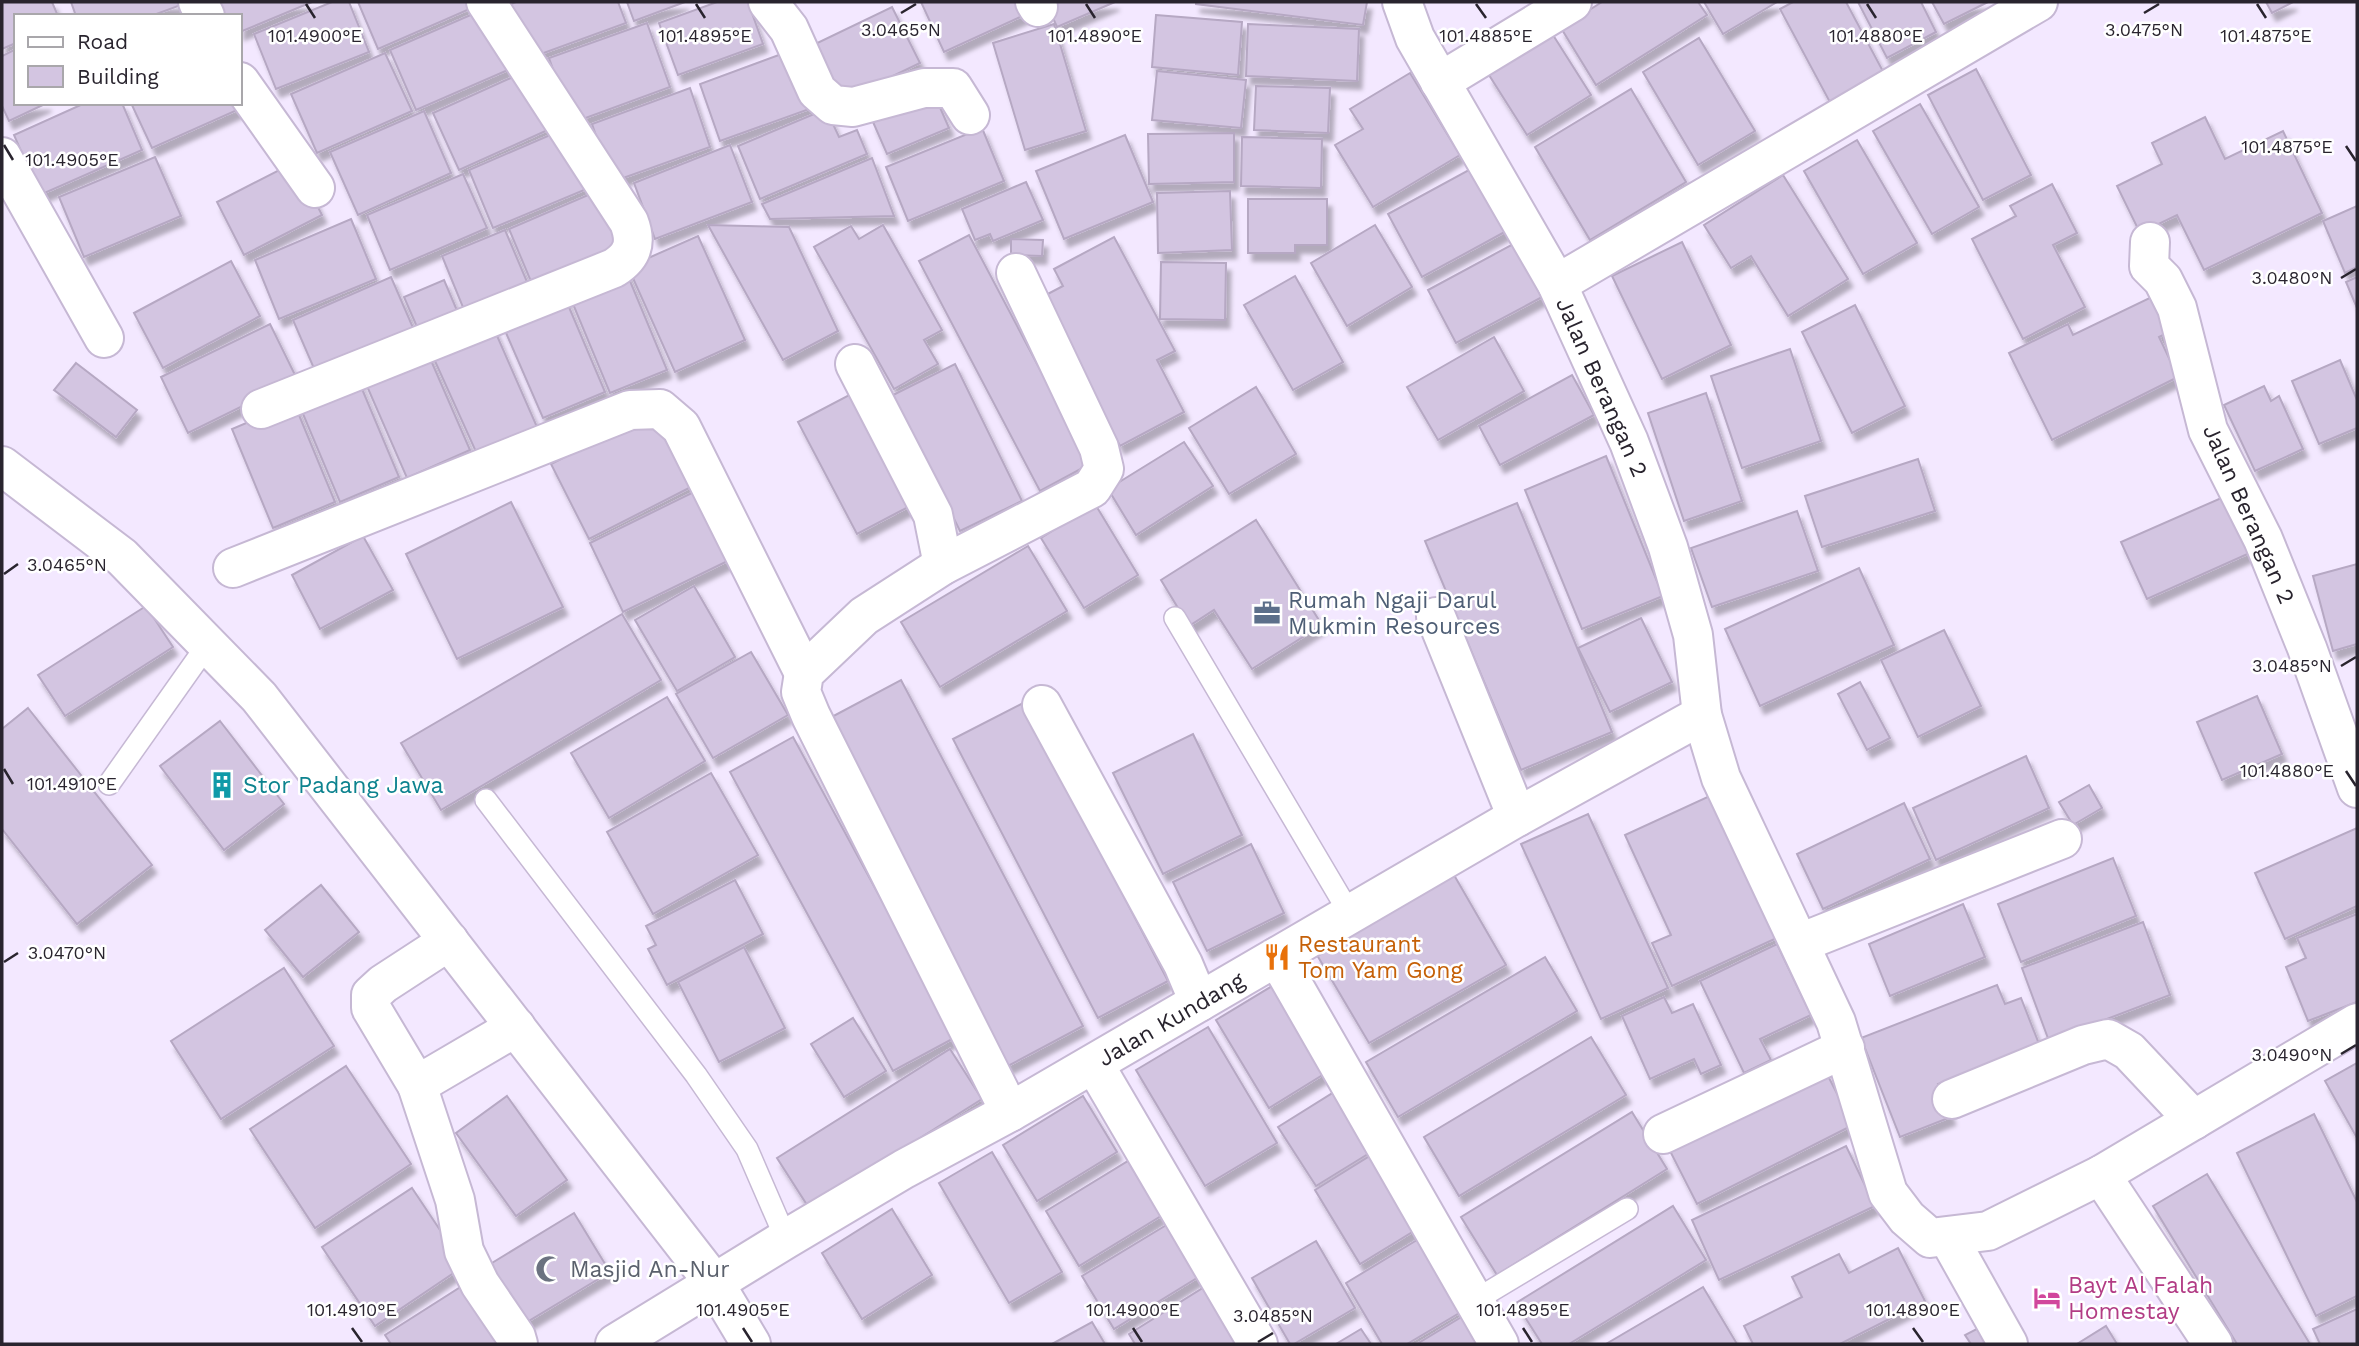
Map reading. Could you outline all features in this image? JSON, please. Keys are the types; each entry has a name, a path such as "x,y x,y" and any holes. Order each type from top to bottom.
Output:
{"street":[{"path":"261,409 614,268 627,260 632,251 635,237 629,222 486,2"},
{"path":"768,2 789,29 817,91 833,105 853,107 924,88 953,88 970,115"},
{"name":"Jalan Berangan 2","path":"1402,2 1415,38 1558,284 1629,442 1668,547 1693,635 1702,715 1721,778 1836,1022 1888,1193 1908,1218 1930,1238 1948,1237"},
{"path":"1440,82 1572,2"},
{"path":"1558,284 2038,2"},
{"path":"242,85 315,188"},
{"path":"2,157 104,338"},
{"name":"Jalan Berangan 2","path":"2150,242 2148,266 2163,280 2176,308 2208,430 2263,539 2307,648 2357,788"},
{"path":"804,673 864,616 943,565 1092,488 1104,469 1099,448 1016,273"},
{"path":"855,364 933,516 943,565"},
{"path":"233,568 630,411 660,409 681,427 804,673 801,692 811,716 1010,1112"},
{"path":"2,466 122,557 259,696 715,1284 751,1344"},
{"path":"1436,617 1517,817"},
{"path":"1042,705 1182,964 1199,1002"},
{"name":"Jalan Kundang","path":"615,1344 904,1169 1010,1112 1517,817 1702,715"},
{"path":"1800,943 2062,839"},
{"path":"449,941 383,984 371,995 372,1008 417,1085 455,1200 464,1251 480,1284 518,1344"},
{"path":"1277,957 1499,1344"},
{"path":"2008,1344 1948,1237 1988,1231 2101,1175 2357,1023"},
{"path":"417,1085 516,1027"},
{"path":"1952,1099 2083,1045 2108,1039 2129,1051 2194,1120"},
{"path":"1663,1134 1845,1048"},
{"path":"1094,1064 1258,1344"},
{"path":"2101,1175 2213,1344"}],"lane":[{"path":"1174,618 1350,914"},
{"path":"109,784 208,644"},
{"path":"486,800 696,1075 747,1149 786,1238"},
{"path":"1474,1301 1627,1209"}],"building":[{"path":"2,2 52,2 57,14 14,14 14,44 2,49"},
{"path":"71,2 180,2 181,5 156,14 75,14"},
{"path":"216,2 312,2 242,31 242,14 221,14"},
{"path":"332,2 349,2 369,52 276,89 254,34"},
{"path":"358,2 470,2 472,8 378,49"},
{"path":"618,2 626,23 530,58 511,4"},
{"path":"627,2 685,2 634,21"},
{"path":"717,2 748,2 763,44 678,75 659,23"},
{"path":"921,2 1024,2 1029,13 944,52"},
{"path":"1046,2 1115,2 1057,27"},
{"path":"1196,2 1367,2 1363,25"},
{"path":"1602,2 1698,2 1707,15 1596,85 1561,28"},
{"path":"1704,2 1777,2 1723,34"},
{"path":"1793,2 1846,2 1886,77 1832,106 1780,9"},
{"path":"1858,2 1921,2 1936,32 1887,58"},
{"path":"1932,2 1988,2 1944,24"},
{"path":"2266,2 2293,2 2272,13"},
{"path":"892,7 920,63 837,103 809,47"},
{"path":"482,10 508,70 416,110 390,50"},
{"path":"1156,15 1242,22 1238,75 1152,67"},
{"path":"647,23 670,87 572,123 549,58"},
{"path":"1054,24 1086,131 1025,150 993,43"},
{"path":"1248,24 1359,29 1357,81 1246,76"},
{"path":"1553,35 1591,95 1527,135 1489,75"},
{"path":"1699,38 1755,131 1698,165 1643,72"},
{"path":"795,49 815,107 720,141 700,84"},
{"path":"14,50 14,105 43,105 9,121 2,106 2,56"},
{"path":"385,53 412,111 317,153 291,94"},
{"path":"1976,69 2031,175 1983,200 1928,95"},
{"path":"1157,71 1246,80 1241,128 1152,120"},
{"path":"524,72 550,129 459,170 433,113"},
{"path":"1410,73 1460,155 1373,207 1335,145 1363,129 1350,109"},
{"path":"1256,86 1330,88 1328,133 1254,130"},
{"path":"690,88 710,147 612,182 592,124"},
{"path":"1631,89 1686,182 1590,240 1535,147"},
{"path":"935,96 949,128 887,154 873,122"},
{"path":"1920,104 1979,207 1932,234 1873,131"},
{"path":"81,105 123,105 142,150 40,195 14,135"},
{"path":"132,105 244,107 152,148"},
{"path":"826,109 839,137 857,130 867,154 760,199 738,146"},
{"path":"424,111 451,173 358,215 330,152"},
{"path":"2205,117 2225,159 2283,131 2322,213 2204,270 2177,215 2140,233 2117,186 2162,164 2152,143"},
{"path":"982,128 1004,181 908,221 886,167"},
{"path":"564,129 589,188 493,228 469,170"},
{"path":"1234,133 1234,182 1149,184 1148,134"},
{"path":"1125,135 1153,202 1064,239 1036,171"},
{"path":"1242,137 1322,139 1321,188 1241,186"},
{"path":"1857,140 1917,243 1863,274 1804,171"},
{"path":"730,145 752,202 655,239 634,183"},
{"path":"155,157 181,216 84,257 59,197"},
{"path":"872,158 894,216 770,219 762,204"},
{"path":"295,162 322,215 244,255 217,202"},
{"path":"1478,165 1512,228 1422,277 1388,214"},
{"path":"463,174 487,228 390,270 367,215"},
{"path":"1783,175 1848,279 1788,316 1751,256 1731,268 1704,225"},
{"path":"1026,182 1043,220 993,241 990,234 975,240 962,209"},
{"path":"2052,184 2077,233 2053,245 2085,307 2023,339 1972,239 2016,216 2010,206"},
{"path":"602,189 629,251 535,291 509,229"},
{"path":"1230,191 1232,250 1158,253 1157,193"},
{"path":"1248,199 1327,199 1327,245 1295,245 1295,253 1248,253"},
{"path":"2357,206 2357,267 2345,273 2323,221"},
{"path":"351,219 376,279 279,319 255,260"},
{"path":"708,225 789,227 838,331 783,360"},
{"path":"883,225 942,330 924,340 938,364 894,389 814,247 851,226 859,239"},
{"path":"1375,225 1412,287 1347,326 1311,263"},
{"path":"505,230 533,296 469,322 442,256"},
{"path":"969,235 1090,464 1040,491 919,261"},
{"path":"698,236 745,340 675,372 628,267"},
{"path":"1114,237 1175,351 1157,360 1184,412 1120,446 1042,297 1063,286 1054,269"},
{"path":"1011,239 1043,240 1042,256 1011,255"},
{"path":"1682,242 1731,345 1662,379 1612,276"},
{"path":"1515,243 1544,296 1456,343 1428,290"},
{"path":"231,261 260,316 163,368 134,313"},
{"path":"1161,262 1226,263 1225,320 1160,319"},
{"path":"625,269 667,370 610,393 568,292"},
{"path":"1295,276 1343,362 1293,390 1244,305"},
{"path":"391,277 417,337 319,380 293,320"},
{"path":"2357,277 2357,308 2346,282"},
{"path":"444,280 464,327 424,343 404,297"},
{"path":"2162,292 2179,327 2159,337 2178,377 2052,440 2009,353 2068,324 2073,335"},
{"path":"563,293 605,392 543,418 500,319"},
{"path":"1855,305 1905,406 1852,433 1802,332"},
{"path":"491,322 537,427 477,454 430,350"},
{"path":"270,324 297,379 188,433 161,377"},
{"path":"1494,337 1524,391 1438,440 1407,387"},
{"path":"426,349 470,450 407,478 363,377"},
{"path":"1790,349 1821,441 1742,468 1711,376"},
{"path":"2340,360 2357,400 2357,428 2319,444 2292,381"},
{"path":"76,363 137,410 116,437 54,390"},
{"path":"955,364 1022,501 960,531 893,395"},
{"path":"1572,375 1594,415 1500,465 1479,426"},
{"path":"357,377 399,477 340,502 298,402"},
{"path":"2264,386 2271,401 2279,396 2303,449 2255,471 2224,405"},
{"path":"1256,387 1296,454 1229,494 1189,428"},
{"path":"853,393 912,505 857,534 798,422"},
{"path":"1706,393 1742,501 1684,521 1648,413"},
{"path":"294,403 335,502 273,528 232,429"},
{"path":"655,411 693,486 589,539 551,464"},
{"path":"1184,442 1213,486 1136,535 1108,489"},
{"path":"1606,456 1663,596 1582,629 1525,490"},
{"path":"1918,459 1935,511 1822,547 1805,496"},
{"path":"706,486 740,555 623,612 590,543"},
{"path":"2235,492 2261,548 2147,599 2121,542"},
{"path":"511,502 563,607 457,659 406,554"},
{"path":"1517,503 1612,732 1521,770 1425,541"},
{"path":"1095,504 1138,575 1084,608 1041,538"},
{"path":"1797,511 1818,571 1712,607 1691,548"},
{"path":"1256,520 1322,625 1252,669 1214,610 1189,626 1161,580"},
{"path":"363,536 393,590 320,629 292,575"},
{"path":"1028,546 1067,611 940,687 901,622"},
{"path":"2357,564 2357,644 2333,651 2313,576"},
{"path":"1859,568 1894,645 1760,706 1725,629"},
{"path":"694,586 735,657 677,691 635,620"},
{"path":"146,606 173,647 65,716 38,675"},
{"path":"622,614 661,680 441,810 401,743"},
{"path":"1641,618 1672,682 1610,712 1578,648"},
{"path":"1944,630 1981,706 1918,737 1881,660"},
{"path":"751,652 788,715 713,758 676,694"},
{"path":"901,680 1083,1026 1008,1066 826,720"},
{"path":"1860,682 1890,738 1867,750 1838,694"},
{"path":"2257,696 2282,754 2222,780 2197,722"},
{"path":"667,697 705,761 609,818 571,753"},
{"path":"1023,703 1168,981 1098,1018 953,739"},
{"path":"28,708 152,865 77,924 2,829 2,729"},
{"name":"Stor Padang Jawa","path":"220,721 284,804 224,850 160,766"},
{"path":"1193,734 1242,835 1163,874 1113,773"},
{"path":"793,737 956,1037 893,1071 730,772"},
{"path":"2026,756 2049,808 1936,860 1913,808"},
{"path":"711,773 758,855 653,914 607,832"},
{"path":"2089,785 2102,808 2073,825 2059,802"},
{"path":"1714,794 1779,937 1672,986 1652,943 1671,935 1625,835"},
{"path":"1904,803 1930,859 1823,909 1797,854"},
{"path":"1588,814 1668,988 1601,1019 1521,844"},
{"path":"2357,828 2357,906 2285,939 2255,873"},
{"path":"1251,844 1284,913 1207,951 1173,882"},
{"path":"2113,858 2136,916 2021,962 1998,904"},
{"path":"1454,875 1506,965 1369,1043 1317,955"},
{"path":"735,880 763,934 667,985 648,949 656,945 646,926"},
{"path":"321,885 359,932 303,977 265,930"},
{"path":"1963,904 1985,957 1890,996 1869,944"},
{"path":"2357,914 2357,1002 2308,1021 2286,967 2306,958 2297,938"},
{"path":"2143,922 2170,995 2049,1041 2022,968"},
{"path":"1777,944 1811,1015 1760,1039 1771,1060 1744,1073 1700,981"},
{"path":"744,947 785,1028 719,1062 678,982"},
{"path":"1545,957 1577,1011 1398,1117 1366,1062"},
{"path":"284,968 334,1046 221,1119 171,1041"},
{"path":"1277,983 1329,1071 1269,1108 1216,1020"},
{"path":"1997,985 2005,1004 2021,998 2039,1044 1938,1084 1951,1117 1900,1137 1861,1038"},
{"path":"1664,997 1672,1013 1693,1004 1721,1065 1701,1074 1694,1059 1650,1079 1622,1016"},
{"path":"853,1018 886,1071 844,1097 811,1044"},
{"path":"1208,1027 1277,1143 1205,1186 1136,1070"},
{"path":"1591,1037 1626,1095 1459,1196 1424,1137"},
{"path":"950,1049 982,1099 809,1208 777,1158"},
{"path":"2357,1063 2357,1138 2325,1081"},
{"path":"346,1066 411,1164 315,1228 250,1129"},
{"path":"1826,1072 1853,1125 1697,1204 1670,1151"},
{"path":"1339,1089 1376,1149 1316,1186 1278,1127"},
{"path":"507,1096 567,1180 516,1216 456,1133"},
{"path":"1083,1096 1117,1152 1037,1201 1003,1145"},
{"path":"1632,1112 1667,1169 1497,1275 1461,1217"},
{"path":"2314,1114 2357,1202 2357,1296 2316,1316 2237,1153"},
{"path":"1846,1146 1875,1206 1719,1280 1692,1220"},
{"path":"1381,1149 1427,1223 1360,1264 1315,1190"},
{"path":"992,1152 1062,1272 1009,1303 939,1183"},
{"path":"1128,1161 1161,1216 1079,1266 1046,1211"},
{"path":"2207,1174 2310,1344 2237,1344 2153,1206"},
{"path":"412,1188 464,1266 375,1326 322,1247"},
{"path":"1673,1206 1706,1260 1569,1344 1542,1344 1516,1303"},
{"path":"892,1209 932,1275 862,1319 822,1253"},
{"name":"Masjid An-Nur","path":"574,1213 610,1272 522,1325 487,1266"},
{"path":"1173,1221 1205,1273 1114,1329 1082,1276"},
{"path":"1417,1240 1461,1312 1407,1344 1382,1344 1346,1283"},
{"path":"1316,1241 1355,1308 1290,1344 1252,1278"},
{"path":"1898,1248 1925,1301 1840,1344 1753,1344 1744,1326 1802,1297 1792,1277 1839,1254 1849,1273"},
{"path":"470,1281 503,1344 391,1344 385,1335"},
{"path":"1206,1286 1240,1340 1233,1344 1135,1344 1129,1334"},
{"path":"1703,1287 1737,1344 1606,1344"},
{"path":"2357,1309 2357,1344 2320,1344 2313,1329"},
{"path":"1473,1310 1494,1344 1417,1344"},
{"path":"1992,1321 2005,1344 1971,1344 1965,1335"},
{"path":"1092,1322 1105,1344 1052,1344"},
{"path":"2106,1326 2117,1344 2077,1344"},
{"path":"1361,1329 1371,1344 1336,1344"}],"place":[{"name":"Rumah Ngaji Darul Mukmin Resources","path":"1267,613"},
{"name":"Stor Padang Jawa","path":"222,785"},
{"name":"Restaurant Tom Yam Gong","path":"1277,957"},
{"name":"Masjid An-Nur","path":"549,1269"},
{"name":"Bayt Al Falah Homestay","path":"2047,1298"}]}
